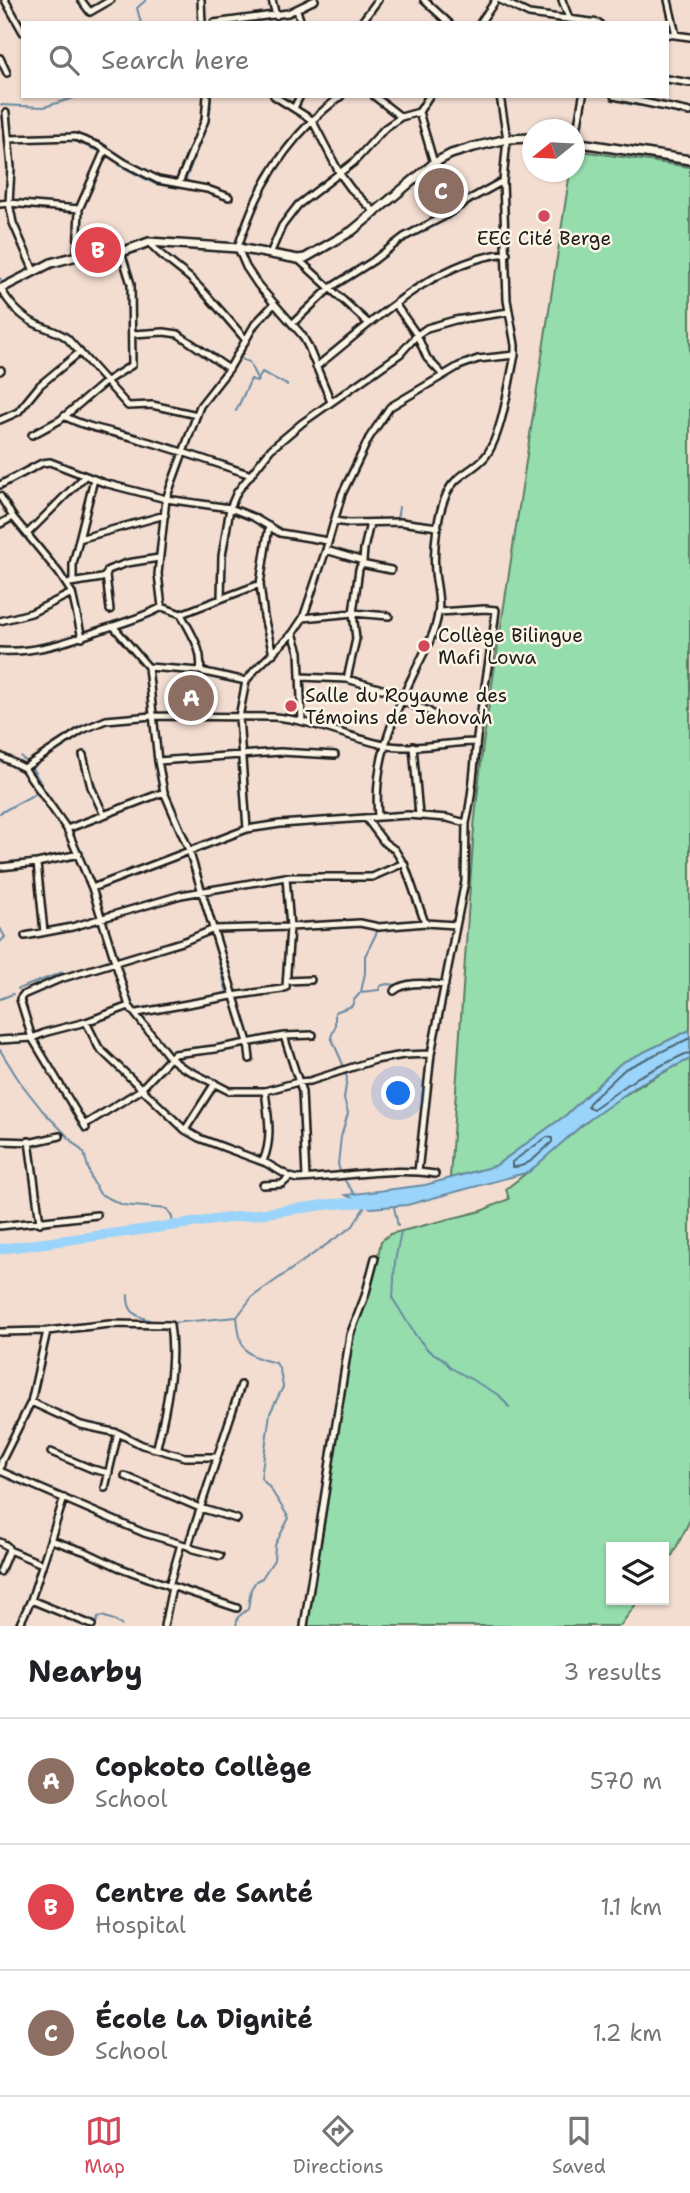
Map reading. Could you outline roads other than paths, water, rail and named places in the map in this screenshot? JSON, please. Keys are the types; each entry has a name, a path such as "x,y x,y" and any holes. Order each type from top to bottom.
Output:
{"main road":[{"path":"0,289 51,262 77,256 108,257 149,242 238,248 298,259 338,240 376,213 434,163 452,154 507,139 522,138"},
{"path":"585,144 690,160"}],"street":[{"path":"5,0 21,28"},
{"path":"81,0 90,12 111,0"},
{"path":"201,0 202,21"},
{"path":"272,0 276,16"},
{"path":"232,21 276,16 297,10 315,0"},
{"path":"362,21 378,0"},
{"path":"424,0 447,21"},
{"path":"482,21 498,0 529,14 586,21"},
{"path":"562,0 569,18"},
{"path":"668,0 676,35"},
{"path":"297,10 300,21"},
{"path":"669,34 690,37"},
{"path":"0,58 7,73"},
{"path":"669,79 690,83"},
{"path":"179,183 205,120 207,98"},
{"path":"277,98 312,120 351,189 376,213"},
{"path":"294,108 299,98"},
{"path":"331,402 308,346 253,278 238,248 258,194 285,152 312,120 339,98"},
{"path":"377,98 401,117"},
{"path":"270,254 282,226 298,205 341,174 374,137 401,117 419,112 428,98"},
{"path":"378,816 376,796 384,745 402,698 429,643 439,612 435,566 443,502 452,483 482,460 491,447 515,355 509,312 503,181 507,139 500,98"},
{"path":"579,119 583,98"},
{"path":"624,98 690,112"},
{"path":"419,112 434,163"},
{"path":"6,113 11,168 9,203 13,223 34,271"},
{"path":"9,139 75,136 158,180 207,189 229,197"},
{"path":"77,256 79,209 105,150"},
{"path":"292,324 330,288 373,261 404,237 503,181"},
{"path":"0,204 79,209"},
{"path":"149,242 212,300 245,339"},
{"path":"32,435 50,427 106,382 132,365 131,284 121,252"},
{"path":"316,367 368,323 435,278 471,259 507,253"},
{"path":"298,259 368,323"},
{"path":"0,289 23,315 34,323 58,332 80,352 128,406 152,405 197,415"},
{"path":"162,607 158,574 166,499 197,415 229,369 245,339 274,304"},
{"path":"395,304 417,335 427,358 443,376"},
{"path":"220,599 222,556 230,508 237,492 271,449 331,402 400,354 417,335 437,324 509,312"},
{"path":"133,334 178,334 229,369"},
{"path":"0,420 18,412 40,385 80,352"},
{"path":"247,829 239,717 246,681 293,633 303,618 342,494 380,420 390,407 459,366 478,359 515,355"},
{"path":"64,416 90,427 184,452 251,475"},
{"path":"0,485 46,462 85,477 166,499 230,508 253,517 280,533 328,541"},
{"path":"27,534 85,477"},
{"path":"82,638 70,583 93,479"},
{"path":"0,496 13,517 70,583"},
{"path":"79,539 165,514"},
{"path":"0,524 13,517"},
{"path":"334,521 400,522 438,527"},
{"path":"347,679 356,639 353,613 356,587 370,523"},
{"path":"269,526 261,584 264,617 273,654"},
{"path":"326,550 391,570"},
{"path":"110,610 106,575 108,570 127,562 159,558"},
{"path":"70,583 106,575"},
{"path":"0,651 26,651 56,646 140,619 162,607 181,614 261,584"},
{"path":"0,621 31,613 72,593"},
{"path":"418,1172 431,1054 465,881 466,823 471,804 496,610 439,612"},
{"path":"303,618 353,613 389,616"},
{"path":"181,614 197,645 201,660 200,671"},
{"path":"114,627 148,667 152,716 164,792 189,849 248,1042 250,1059"},
{"path":"293,633 299,652 302,721"},
{"path":"148,667 200,671 246,681"},
{"path":"301,677 347,679 402,698 437,717"},
{"path":"24,768 93,724 116,718 274,717 302,721 384,745 477,742"},
{"path":"413,746 419,815"},
{"path":"158,761 280,752 335,755"},
{"path":"83,755 91,786 104,815"},
{"path":"0,756 24,768 67,830 92,888 129,1006 169,1057 182,1067 229,1091 265,1091 310,1081 375,1060 431,1054"},
{"path":"67,830 164,792"},
{"path":"92,888 247,829 378,816 419,815 466,823"},
{"path":"366,818 384,842 395,850 402,863 405,863 425,923"},
{"path":"0,867 79,854"},
{"path":"37,863 44,932"},
{"path":"25,936 102,919 181,895 286,877 372,877 402,863"},
{"path":"137,1013 282,989 286,986 290,927 286,877"},
{"path":"313,1035 284,1036 203,1051 178,1052 169,1057 141,1088 130,1097 84,1125 86,1128 33,1038 20,1002 21,997 60,979 214,929 360,923 381,927 425,923 456,925"},
{"path":"287,981 311,980"},
{"path":"394,991 404,986 444,985"},
{"path":"1,1039 33,1038 129,1006"},
{"path":"86,1022 99,1048 185,1130 198,1138 263,1161 290,1177 418,1172 435,1174"},
{"path":"284,1036 302,1092 306,1178"},
{"path":"185,1130 215,1083"},
{"path":"263,1161 269,1134 265,1091"},
{"path":"0,1141 33,1142 60,1136"},
{"path":"29,1141 40,1223"},
{"path":"263,1185 282,1184 290,1177"},
{"path":"0,1227 97,1215"},
{"path":"304,1626 350,1335 365,1296 375,1258"},
{"path":"0,1332 47,1331 110,1324 170,1325 170,1370 157,1447"},
{"path":"47,1331 31,1402 1,1459 0,1470 144,1533 220,1556"},
{"path":"164,1626 170,1586 200,1508 241,1385"},
{"path":"31,1402 81,1425 118,1433 135,1443 185,1457 217,1457"},
{"path":"105,1488 118,1433"},
{"path":"51,1451 92,1469 109,1473"},
{"path":"125,1476 200,1508 237,1519"},
{"path":"19,1626 31,1600 64,1498"},
{"path":"51,1540 118,1567 237,1608"},
{"path":"0,1542 9,1550 42,1564"},
{"path":"0,1572 9,1550"},
{"path":"31,1600 92,1625"}],"water":[{"path":"690,1030 690,1059 641,1083 582,1125 529,1172 407,1205 371,1208 346,1195 425,1185 495,1166 566,1115 621,1063"}],"waterway":[{"path":"140,21 137,8 146,0"},
{"path":"205,0 205,21"},
{"path":"0,105 44,107 73,98"},
{"path":"210,98 211,102"},
{"path":"624,103 639,106"},
{"path":"194,183 186,179 211,106"},
{"path":"198,130 203,112"},
{"path":"12,142 72,140 96,150"},
{"path":"186,157 193,142"},
{"path":"471,151 479,150"},
{"path":"119,165 155,184 172,187"},
{"path":"180,188 189,188"},
{"path":"198,190 210,192"},
{"path":"221,197 227,200"},
{"path":"0,278 2,283"},
{"path":"5,291 17,285"},
{"path":"436,322 448,319"},
{"path":"239,356 249,362 257,379"},
{"path":"258,380 262,372 287,385"},
{"path":"236,411 251,379 257,380"},
{"path":"397,520 399,507"},
{"path":"395,525 433,529"},
{"path":"21,757 27,762"},
{"path":"0,813 44,789 31,766"},
{"path":"0,928 5,937 0,942"},
{"path":"355,1195 341,1175 338,1164 341,1137 348,1113 344,1099 347,1078 331,1037 335,1027 335,1012 352,1006 361,992 365,956 379,928"},
{"path":"140,1010 227,993 218,959"},
{"path":"18,989 63,972"},
{"path":"361,992 379,990 380,986 387,984 398,985"},
{"path":"0,999 13,994"},
{"path":"288,1040 313,1037"},
{"path":"0,1050 42,1110 84,1153 91,1178 100,1194 123,1205 167,1209 173,1226"},
{"path":"0,1249 332,1204 371,1202"},
{"path":"236,1626 238,1617 248,1609 251,1589 274,1560 275,1545 289,1518 261,1478 270,1413 283,1387 280,1370 276,1363 246,1350 240,1337 237,1317 252,1297 353,1226 365,1206"},
{"path":"394,1207 398,1226"},
{"path":"401,1232 395,1261 393,1299 416,1336 429,1351 442,1358 451,1368 499,1395 509,1407"},
{"path":"128,1295 132,1311 155,1322"},
{"path":"171,1323 237,1317"},
{"path":"95,1626 98,1618 102,1616 122,1626"}],"place":[{"name":"École La Dignité","path":"441,191"},
{"name":"EEC Cité Berge","path":"544,216"},
{"name":"Centre de Santé","path":"98,250"},
{"name":"Collège Bilingue Mafi Lowa","path":"424,646"},
{"name":"Copkoto Collège","path":"191,698"},
{"name":"Salle du Royaume des Témoins de Jehovah","path":"291,706"}]}
